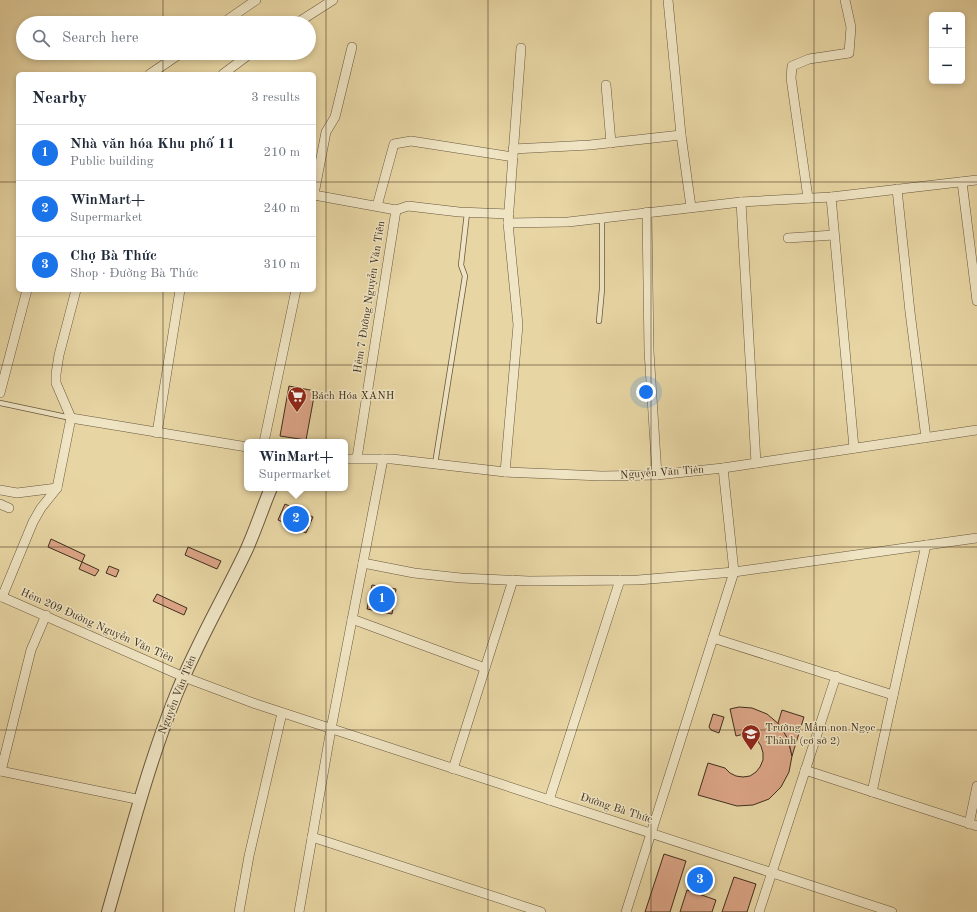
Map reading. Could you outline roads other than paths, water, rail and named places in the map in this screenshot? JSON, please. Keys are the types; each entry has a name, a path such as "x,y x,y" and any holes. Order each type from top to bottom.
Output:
{"street":[{"path":"233,16 256,0"},
{"path":"308,16 333,0"},
{"path":"668,0 681,135 691,207"},
{"path":"808,198 791,78 792,66 809,59 849,53 850,27 845,0"},
{"path":"316,184 326,132 335,116 352,47"},
{"path":"505,472 518,325 508,223 521,48"},
{"path":"153,72 170,60"},
{"path":"226,72 242,60"},
{"path":"606,84 611,143"},
{"path":"377,206 394,144 411,141 513,153 681,135"},
{"path":"508,223 568,222 691,207 741,202 831,197 977,180"},
{"path":"962,182 977,301"},
{"path":"897,189 910,312 926,438"},
{"path":"316,195 396,210 408,206 467,213 509,214"},
{"path":"831,197 854,448"},
{"path":"741,202 756,463"},
{"name":"Hẻm 7 Đường Nguyễn Văn Tiên","path":"357,458 396,210"},
{"path":"647,212 649,351 657,475"},
{"path":"788,238 834,234"},
{"path":"0,393 26,292"},
{"path":"1,596 33,522 41,508 57,488 71,418 56,382 56,374 59,355 75,292"},
{"path":"157,433 180,292"},
{"path":"265,439 296,292"},
{"path":"71,418 244,447"},
{"name":"Nguyễn Văn Tiên","path":"348,459 383,459 505,472 602,476 657,475 723,468 977,430"},
{"path":"299,912 331,729 383,459"},
{"path":"626,912 734,572 723,468"},
{"path":"0,490 17,493 57,488"},
{"name":"Nguyễn Văn Tiên","path":"108,912 162,732 184,677 206,629 246,551 270,491"},
{"path":"0,504 10,508"},
{"path":"363,563 399,571 429,575 513,580 620,580 734,572 977,538"},
{"path":"872,792 926,545"},
{"path":"453,769 513,580"},
{"path":"550,800 620,580"},
{"name":"Hẻm 209 Đường Nguyễn Văn Tiên","path":"1,596 184,677 282,713"},
{"path":"46,615 31,650 0,771 141,800"},
{"path":"352,619 485,668"},
{"path":"714,638 893,694"},
{"path":"759,912 836,676"},
{"path":"239,912 249,856 282,713"},
{"name":"Đường Bà Thức","path":"282,713 892,912"},
{"path":"805,770 973,825 977,786"},
{"path":"312,837 541,912"}],"lane":[{"path":"435,464 465,276 461,265 467,213"},
{"path":"599,321 602,289 602,218"},
{"path":"0,403 71,418"}],"place":[{"name":"Bách Hóa XANH","path":"297,413"},
{"name":"WinMart+","path":"296,519"},
{"name":"Nhà văn hóa Khu phố 11","path":"382,599"},
{"name":"Trường Mầm non Ngọc Thành (cơ sở 2)","path":"751,751"},
{"name":"Chợ Bà Thức","path":"700,880"}]}
